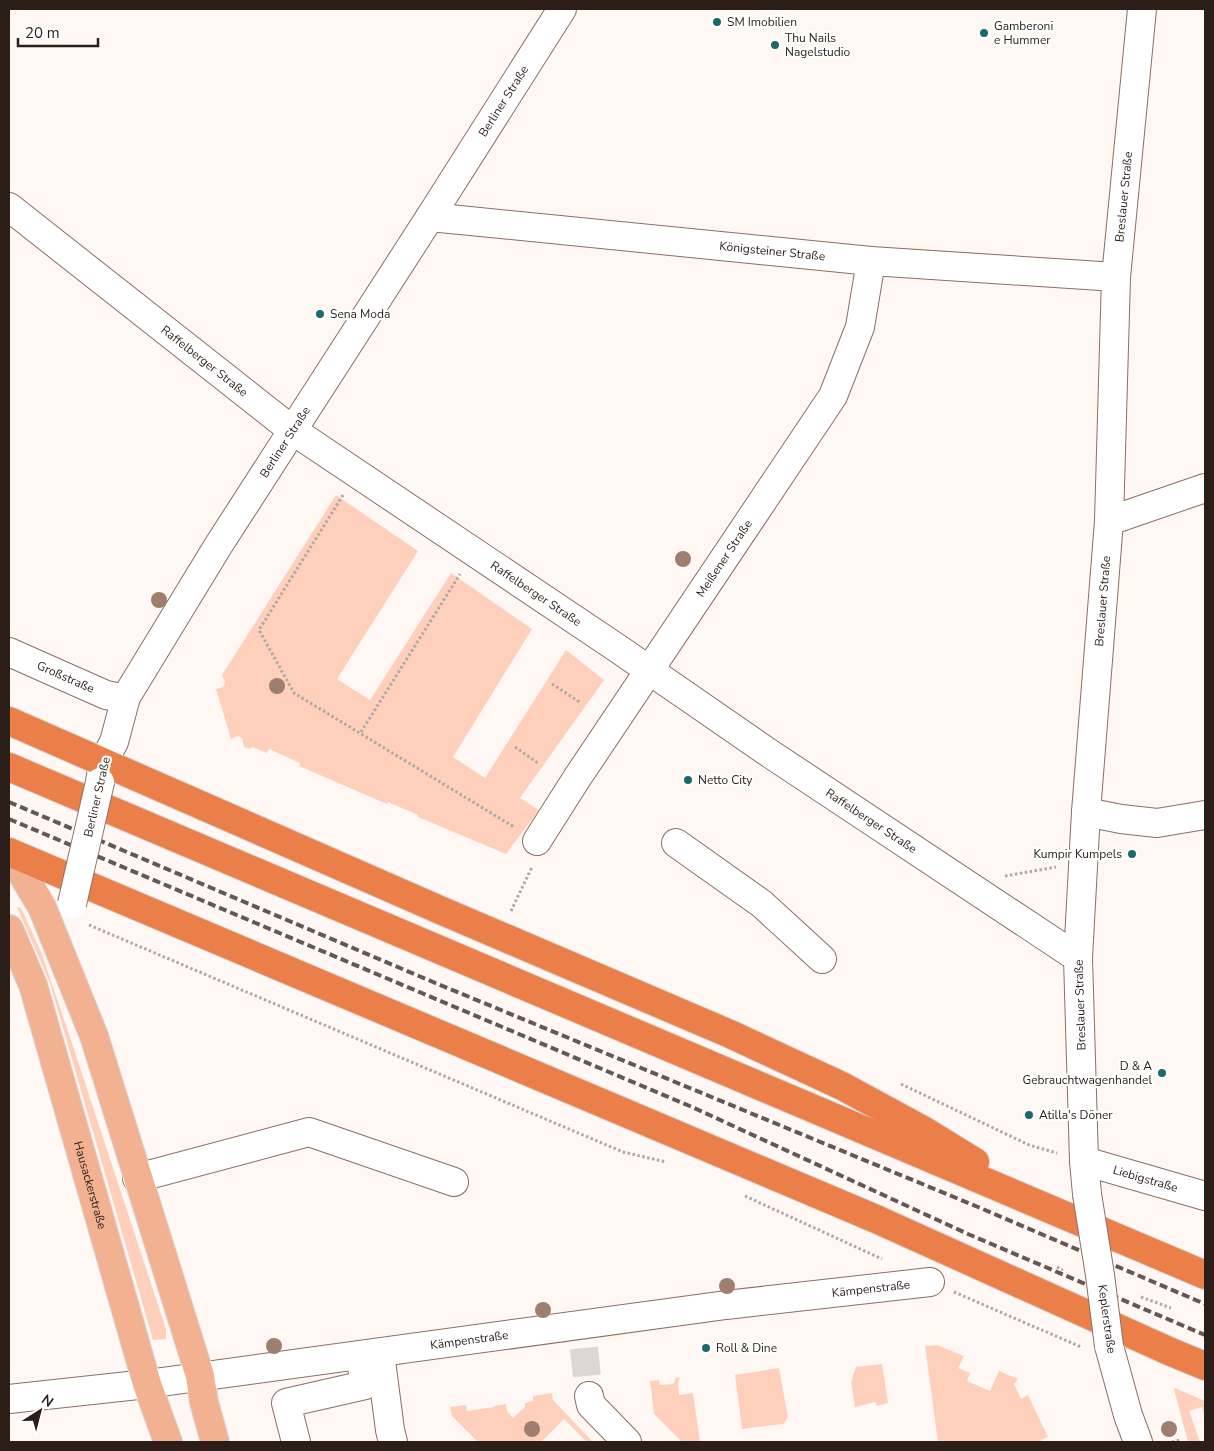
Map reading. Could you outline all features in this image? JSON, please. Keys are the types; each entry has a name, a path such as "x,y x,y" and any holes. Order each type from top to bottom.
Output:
{"highway":[{"path":"9,720 102,772 440,910 730,1034 842,1086 923,1130 1042,1205"},
{"path":"9,767 1205,1275"},
{"path":"9,852 876,1219 1205,1366"}],"main road":[{"path":"9,852 42,907 94,1036 200,1376 204,1402 215,1442"},
{"name":"Hausackerstraße","path":"9,929 34,985 147,1384 168,1442"}],"street":[{"name":"Berliner Straße","path":"80,914 102,772 114,742 126,697 218,546 562,9"},
{"name":"Breslauer Straße","path":"1087,1194 1084,1161 1078,958 1086,812 1110,521 1116,277 1142,9"},
{"name":"Raffelberger Straße","path":"9,207 292,430 650,670 769,753 1078,958"},
{"name":"Königsteiner Straße","path":"430,217 871,260 1116,277"},
{"name":"Meißener Straße","path":"538,841 576,778 833,396 860,327 871,260"},
{"path":"1110,521 1205,488"},
{"name":"Großstraße","path":"9,652 106,695 126,697"},
{"path":"1086,812 1121,819 1157,823 1205,815"},
{"path":"676,843 762,904 822,959"},
{"path":"137,1178 309,1132 454,1182"},
{"name":"Liebigstraße","path":"1084,1161 1205,1196"},
{"name":"Keplerstraße","path":"1087,1194 1111,1352 1128,1415 1138,1442"},
{"name":"Kämpenstraße","path":"9,1398 147,1384 370,1354 582,1336 726,1305 930,1282"},
{"path":"280,1442 271,1409 286,1403 365,1385 370,1354"},
{"path":"370,1354 394,1442"},
{"path":"589,1396 591,1405 627,1442"},
{"path":"286,1403 296,1442"}],"path":[{"path":"356,473 259,630 294,693 538,841"},
{"path":"360,732 474,552"},
{"path":"552,684 581,703"},
{"path":"515,747 539,764"},
{"path":"967,884 1083,861"},
{"path":"511,912 532,867"},
{"path":"80,914 622,1152 668,1162"},
{"path":"740,1194 885,1261"},
{"path":"1057,1268 1063,1270"},
{"path":"930,1282 1060,1337 1104,1358 1111,1352"},
{"path":"1141,1296 1171,1308"},
{"path":"1172,1442 1180,1440 1180,1442"}],"shaded area":[{"path":"336,495 418,551 337,679 370,700 451,573 532,629 453,757 485,778 566,650 604,680 520,798 539,810 506,854 418,817 418,815 388,802 387,804 299,766 300,763 269,749 267,753 252,747 250,749 244,747 242,738 238,736 231,739 216,689 223,687 225,682 222,675"},
{"path":"17,907 21,908 41,952 166,1329 166,1339 153,1340 50,983"},
{"path":"937,1345 964,1356 958,1368 970,1373 967,1381 990,1391 999,1371 1018,1379 1014,1384 1021,1399 1028,1395 1048,1437 1041,1440 1042,1442 938,1442 925,1346"},
{"path":"882,1364 888,1403 877,1406 875,1402 855,1407 851,1382 856,1367"},
{"path":"779,1368 788,1418 783,1424 742,1429 735,1375"},
{"path":"680,1377 678,1383 679,1395 693,1393 700,1442 682,1442 654,1414 650,1381 659,1380 660,1385 673,1384 676,1378"},
{"path":"1175,1388 1205,1401 1205,1418 1202,1407 1189,1411 1200,1442 1188,1442"},
{"path":"552,1393 553,1400 593,1442 587,1442 564,1419 541,1442 478,1442 452,1416 450,1407 466,1405 467,1411 506,1404 507,1411 513,1418 525,1407 525,1403 533,1401 533,1396"}],"tunnel":[{"path":"584,1348 589,1396"}],"tram line":[{"path":"1195,9 1205,9"}],"railway":[{"path":"9,802 433,982 978,1207 1205,1304"},
{"path":"9,819 692,1107 968,1234 1205,1335"}],"place":[{"name":"SM Imobilien","path":"717,22"},
{"name":"Gamberoni e Hummer","path":"984,33"},
{"name":"Thu Nails Nagelstudio","path":"775,45"},
{"name":"Sena Moda","path":"320,314"},
{"name":"Netto City","path":"688,780"},
{"name":"Kumpir Kumpels","path":"1132,854"},
{"name":"D & A Gebrauchtwagenhandel","path":"1162,1073"},
{"name":"Atilla's Döner","path":"1029,1115"},
{"name":"Roll & Dine","path":"706,1348"}]}
